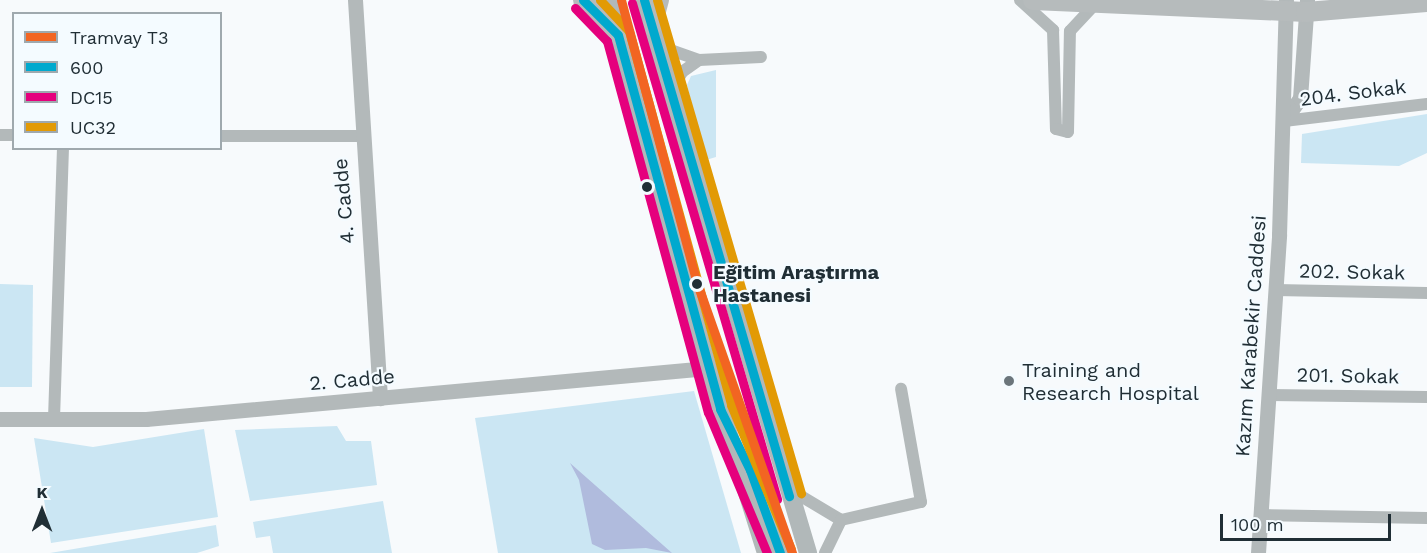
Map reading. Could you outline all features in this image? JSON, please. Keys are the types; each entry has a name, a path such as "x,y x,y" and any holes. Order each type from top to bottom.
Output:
{"main road":[{"path":"583,0 618,35"},
{"path":"608,0 708,368 766,553"},
{"path":"644,0 786,487 808,553"},
{"path":"652,26 659,0"},
{"path":"1033,0 1095,4 1306,6 1427,2"},
{"path":"720,409 750,470 780,553"}],"street":[{"name":"4. Cadde","path":"355,0 360,136 380,398"},
{"path":"1020,0 1053,30 1056,129 1068,132 1070,31 1095,4"},
{"name":"Kazım Karabekir Caddesi","path":"1258,553 1276,290 1284,121 1286,5"},
{"path":"1284,121 1300,98 1306,6"},
{"path":"659,46 699,60 761,57"},
{"path":"671,92 682,72 699,60"},
{"name":"204. Sokak","path":"1284,121 1427,104"},
{"path":"222,136 360,136"},
{"path":"54,419 63,150"},
{"name":"202. Sokak","path":"1276,290 1427,293"},
{"name":"2. Cadde","path":"0,419 146,419 708,368"},
{"path":"786,487 841,520 921,501 901,389"},
{"name":"201. Sokak","path":"1269,395 1427,397"},
{"path":"1261,515 1427,518"},
{"path":"825,553 841,520"}],"shaded area":[{"path":"716,70 716,157 706,160 687,85 691,76"},
{"path":"1427,114 1427,153 1399,166 1301,163 1302,134"},
{"path":"0,284 33,285 32,387 0,387"},
{"path":"694,391 741,553 498,553 475,418"},
{"path":"337,426 346,441 371,441 377,485 250,501 235,430"},
{"path":"204,429 218,517 51,543 34,438 93,447"},
{"path":"570,463 672,553 646,548 605,550 592,544 579,480"},
{"path":"383,501 392,553 273,553 270,536 256,538 253,522"},
{"path":"216,525 219,546 197,553 50,553"}],"tram line":[{"name":"T3","path":"621,0 697,283 792,553"}],"transit line":[{"name":"600","path":"583,0 618,35 720,409 750,470 780,553"},
{"name":"UC32","path":"600,0 629,31 731,405 791,549"},
{"name":"600","path":"644,0 789,496"},
{"name":"UC32","path":"657,0 801,493"},
{"name":"DC15","path":"632,3 777,499"},
{"name":"DC15","path":"575,8 607,41 708,412 767,553"}],"place":[{"name":"Eğitim Araştırma Hastanesi","path":"697,284"},
{"name":"Training and Research Hospital","path":"1009,381"}]}
